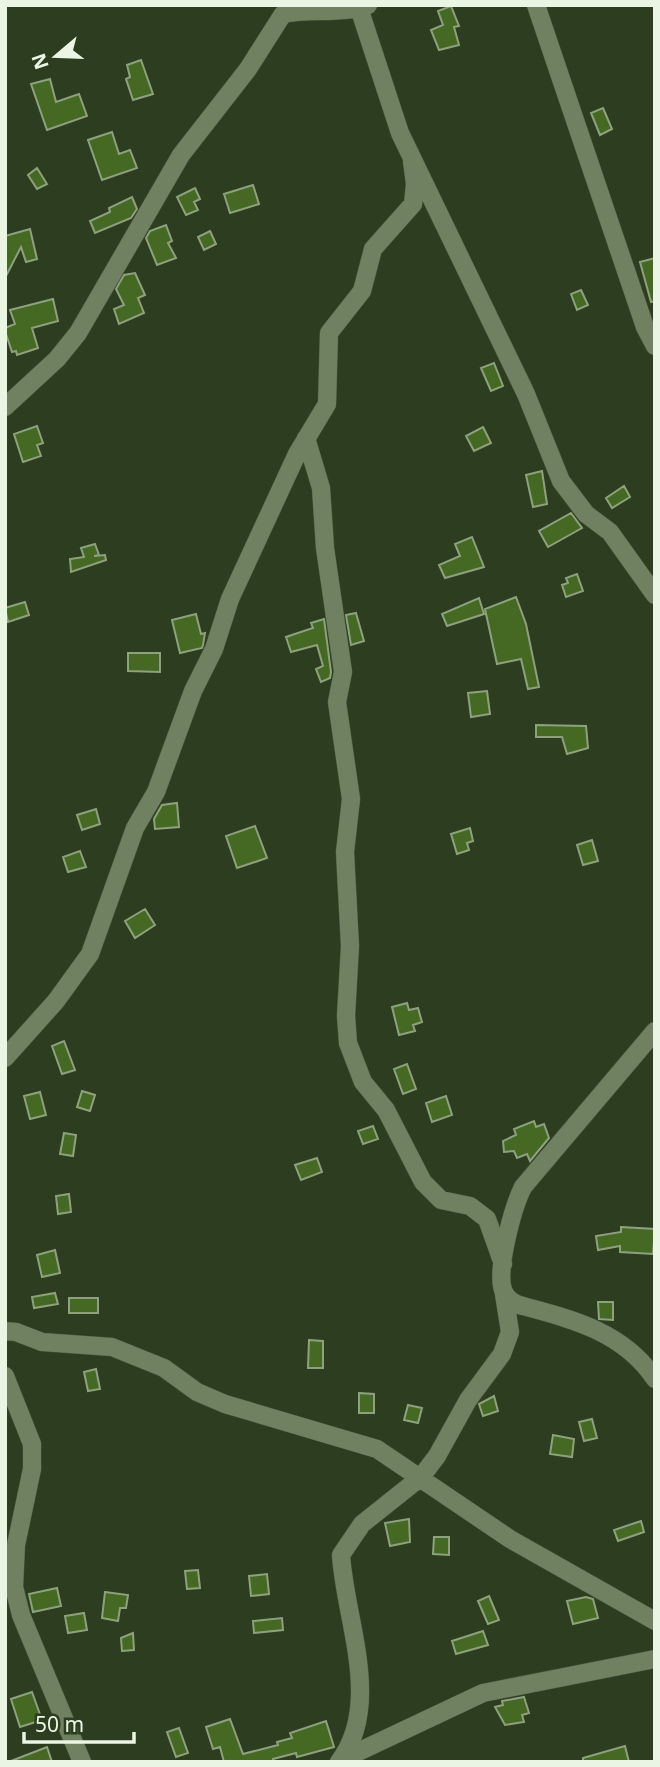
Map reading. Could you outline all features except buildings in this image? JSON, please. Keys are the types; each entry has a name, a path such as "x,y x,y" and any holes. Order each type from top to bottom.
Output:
{"street":[{"path":"536,5 645,327 655,345"},
{"path":"5,407 57,359 78,333 181,155 248,69 284,14 304,9 364,7 393,115 412,161 526,394 561,481 586,514 610,532 655,595"},
{"path":"5,1058 56,1001 90,954 135,828 156,793 193,691 215,649 230,599 306,438 327,404 329,333 362,292 373,249 413,204 415,184 412,161"},
{"path":"306,438 321,488 323,530 343,672 337,702 351,799 345,852 350,946 345,1030 348,1043 363,1082 386,1110 423,1182 441,1200 470,1206 487,1219 503,1264"},
{"path":"340,1761 356,1732 360,1692 341,1555 362,1524 421,1477 437,1456 468,1400 506,1347 510,1332 503,1264 514,1210 523,1188 655,1031"},
{"path":"504,1294 519,1305 592,1327 617,1340 632,1351 655,1379"},
{"path":"5,1331 16,1332 42,1342 112,1348 164,1368 197,1392 225,1404 364,1443 421,1477 510,1539 655,1621"},
{"path":"5,1376 32,1444 32,1469 16,1545 14,1587 21,1615 82,1762"},
{"path":"340,1761 483,1693 655,1659"}]}
